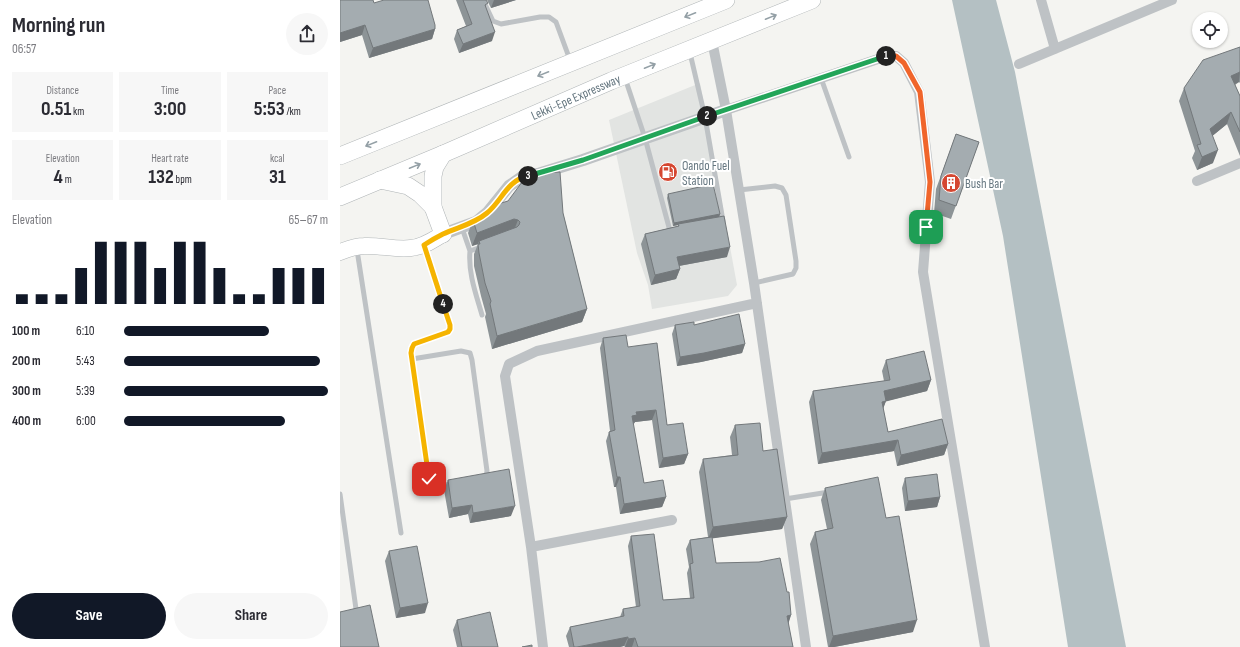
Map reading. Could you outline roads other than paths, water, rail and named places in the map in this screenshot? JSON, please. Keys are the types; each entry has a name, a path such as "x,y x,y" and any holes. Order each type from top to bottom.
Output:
{"highway":[{"path":"340,156 726,0"},
{"name":"Lekki-Epe Expressway","path":"340,197 444,154 624,76 812,0"},
{"path":"443,234 433,207 435,167 444,154"},
{"path":"380,180 408,186 420,194 433,207"}],"main road":[{"path":"340,252 356,246 413,248 424,245 443,234"}],"street":[{"path":"1041,0 1055,49"},
{"path":"1019,64 1172,0"},
{"path":"712,41 726,110 754,282 806,647"},
{"path":"443,234 476,222 488,212 509,186 522,177 538,174 583,160 887,56 896,56 904,63 920,92 930,182 923,272 985,647"},
{"path":"1197,181 1240,162"},
{"path":"543,647 505,376 509,364 537,351 757,303"},
{"path":"530,547 672,520"}],"lane":[{"path":"482,0 493,21 501,24 540,17 549,17 556,22 571,63"},
{"path":"689,50 705,117 724,221 716,222"},
{"path":"624,76 645,138 670,232 680,230"},
{"path":"821,78 849,157"},
{"path":"739,190 775,186 782,188 786,195 796,268 793,274 754,282"},
{"path":"461,227 470,251 470,271 482,315"},
{"path":"424,245 450,329 448,332 414,344 411,353 431,484 436,486 456,483"},
{"path":"356,246 401,533"},
{"path":"470,251 484,246"},
{"path":"412,359 461,351 470,353 487,471 484,480 477,480"},
{"path":"784,499 835,490"},
{"path":"340,494 356,609"}],"place":[{"name":"Oando Fuel Station","path":"668,172"},
{"name":"Bush Bar","path":"951,183"}]}
